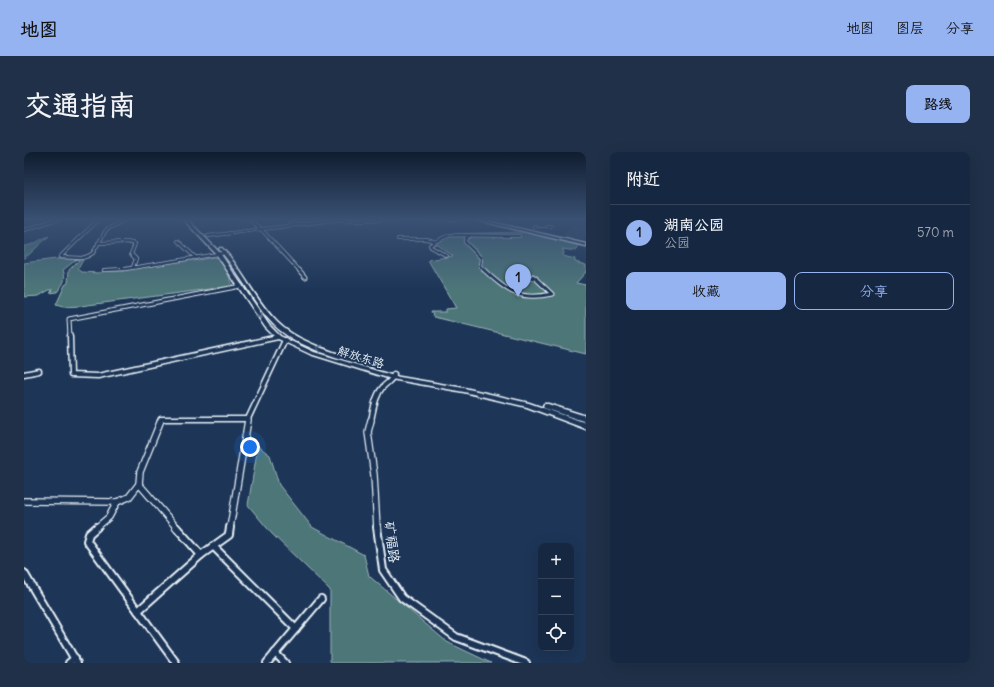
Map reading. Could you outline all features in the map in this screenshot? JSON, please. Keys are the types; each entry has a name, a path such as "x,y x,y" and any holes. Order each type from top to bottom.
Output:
{"main road":[{"name":"解放东路","path":"210,243 239,272 256,301 276,325 283,330 324,350 393,376 465,386 530,401 586,420"},
{"name":"解放东路","path":"213,243 267,326 285,340 312,353 393,376 529,405 586,426"}],"street":[{"path":"75,243 60,258 82,258 88,256 93,253 98,243 102,243"},
{"path":"130,243 135,244 131,254 136,259 133,267"},
{"path":"180,243 196,258"},
{"path":"274,243 305,277"},
{"path":"433,243 430,245 431,247 447,256"},
{"path":"466,243 481,258 482,261 480,266 490,276 518,295 528,296 552,294 534,277 512,278 514,282"},
{"path":"104,270 196,258 221,253"},
{"path":"241,286 69,319 71,375 98,376 278,336"},
{"path":"138,611 201,555 229,535 248,419 285,340"},
{"path":"24,374 39,371"},
{"name":"矿福路","path":"393,376 381,389 374,406 368,432 374,475 378,536 383,570 402,598 456,636 526,663"},
{"path":"24,501 117,502 129,497 139,484 140,472 161,419 248,419"},
{"path":"139,484 201,555"},
{"path":"117,502 109,517 89,534 87,541 176,663"},
{"path":"213,546 296,629"},
{"path":"24,572 74,661"},
{"path":"267,663 321,599"},
{"path":"275,653 284,663"}],"green space":[{"path":"35,243 42,243 24,259 24,246"},
{"path":"435,243 570,243 579,245 576,251 562,249 564,252 563,256 575,259 575,262 586,265 586,272 576,283 586,285 586,354 434,317 431,312 446,312 446,309 456,308 428,260 453,256"},
{"path":"213,257 217,258 226,269 233,286 80,306 63,307 56,305 65,285 68,283 69,270 79,260 83,260 78,269 82,272 99,273 105,271 123,271 139,267 192,260 194,261"},
{"path":"56,259 77,259 63,270 63,284 57,292 50,293 53,290 49,290 39,296 24,297 24,263"},
{"path":"258,446 270,455 279,485 312,527 364,555 369,576 447,642 491,663 332,663 330,661 330,590 272,534 248,505"}],"place":[{"name":"湖南公园","path":"518,297"}]}
